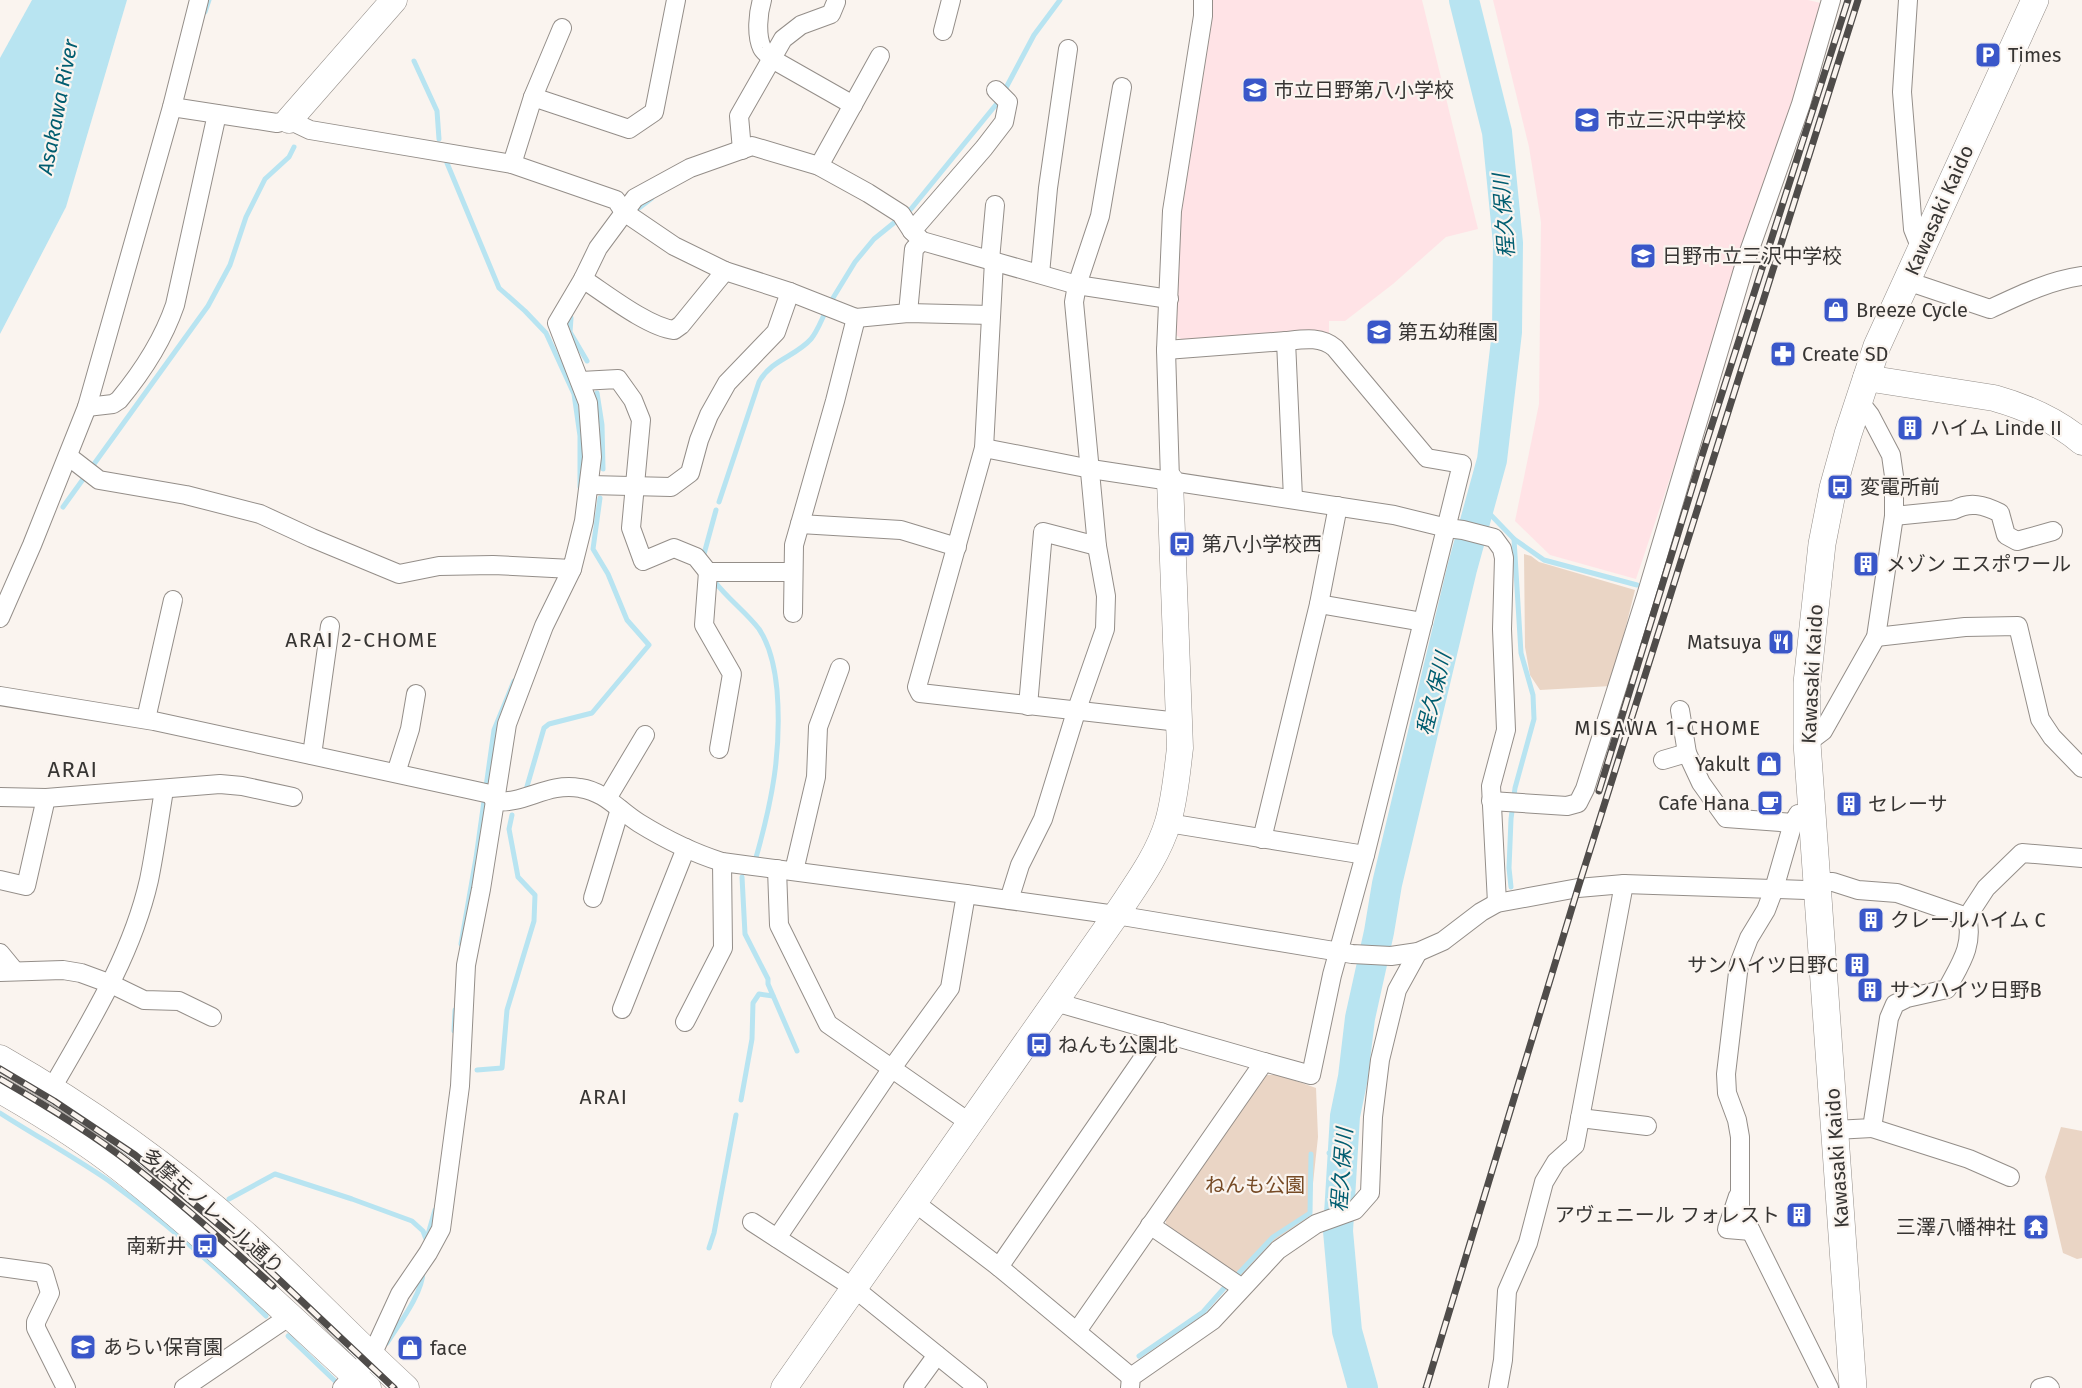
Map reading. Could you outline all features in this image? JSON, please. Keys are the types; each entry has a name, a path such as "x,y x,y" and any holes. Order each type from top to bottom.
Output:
{"main road":[{"name":"Kawasaki Kaido","path":"1853,1388 1817,889 1802,815 1808,684 1822,544 1833,488 1877,346 2035,0"}],"street":[{"path":"0,618 82,467 87,406 172,107 199,0"},
{"path":"172,107 277,123 289,120 394,0"},
{"path":"533,97 629,129 654,112 676,0"},
{"path":"762,0 759,36 763,48 772,59 854,105"},
{"path":"943,31 951,0"},
{"path":"784,1388 1116,915 1151,860 1168,823 1177,780 1180,748 1166,350 1172,211 1203,16 1203,0"},
{"path":"1491,801 1567,806 1578,803 1586,789 1745,263 1801,104 1831,0"},
{"path":"1908,0 1902,92 1913,229 1921,249"},
{"path":"742,150 739,116 783,39 801,25 831,14 836,2"},
{"path":"512,164 533,97 562,28"},
{"path":"1040,274 1048,188 1068,49"},
{"path":"819,166 880,56"},
{"path":"1009,900 1020,865 1043,819 1076,712 1105,629 1106,596 1097,546 1074,302 1077,285 1100,216 1122,87"},
{"path":"910,227 984,148 1004,122 1000,94"},
{"path":"87,406 114,404 119,400 146,364 170,321 217,114"},
{"path":"289,120 310,130 512,164 616,200 624,212 674,246 725,271 790,291 856,318 908,313 991,315"},
{"path":"355,1384 400,1294 428,1253 441,1229 460,1086 466,965 482,889 493,798 507,724 568,569 584,521 590,485 592,457 588,403 557,323 598,248 624,212 635,198 690,168 752,146 819,166 910,227 992,261 1077,285 1169,299"},
{"path":"995,205 984,448 918,687 920,693 1179,722"},
{"path":"908,313 914,249 910,227"},
{"path":"583,279 640,316 665,329 674,330 681,325 725,271"},
{"path":"1907,281 1990,309 2060,279 2082,276"},
{"path":"590,485 671,487 690,473 699,440 713,407 727,383 776,332 790,291"},
{"path":"793,613 794,545 856,318"},
{"path":"1055,1002 1311,1076 1317,1037 1338,951 1365,855 1423,622 1455,529 1462,464 1427,458 1328,342 1317,339 1166,350"},
{"path":"1286,341 1293,498"},
{"path":"581,381 618,379 633,400 641,420 631,528 643,561 674,548 696,557 708,572 704,625 732,674 719,749"},
{"path":"1807,743 1823,731 1876,637 1894,516 1894,476 1891,455 1870,415 1862,390 1994,398 2034,411 2082,442"},
{"path":"984,448 1091,469 1394,515 1494,538 1502,549 1504,558 1502,649 1506,730 1491,786 1497,903"},
{"path":"82,467 260,514 399,574 439,566 493,565 568,569"},
{"path":"1894,516 1954,510 1963,505 1983,504 2000,513 2006,536 2019,549 2053,531"},
{"path":"1263,839 1318,604 1338,506"},
{"path":"800,524 901,530 957,547"},
{"path":"1028,706 1043,532 1097,546"},
{"path":"708,572 793,572"},
{"path":"146,720 173,600"},
{"path":"1318,604 1423,622"},
{"path":"312,755 330,626"},
{"path":"1876,637 1965,627 2018,626 2040,719 2052,737 2082,768"},
{"path":"840,668 818,727 816,777 786,870 779,925 828,1024 970,1122"},
{"path":"396,773 410,729 416,694"},
{"path":"0,696 146,720 312,755 472,790 507,803 544,790 566,786 582,788 614,803 638,822 686,849 722,862 1116,915 1358,954 1391,956 1418,952 1443,941 1481,912 1497,903 1569,889 1624,884 1774,890 1817,889 1826,882 1833,882 1858,890 1897,893 1967,917"},
{"path":"1680,710 1687,753 1701,783 1726,818 1802,815 1766,910 1749,938 1739,964 1727,1055 1728,1093 1740,1137 1740,1209 1829,1388"},
{"path":"593,898 614,803 645,735"},
{"path":"1663,760 1687,753"},
{"path":"0,797 46,798 220,784 242,786 292,797"},
{"path":"52,1088 111,984 129,941 149,881 164,790"},
{"path":"0,880 26,886 46,798"},
{"path":"1168,823 1365,855"},
{"path":"622,1009 686,849"},
{"path":"1872,1128 1889,1018 1895,1004 1907,998 1947,989 1967,951 1970,931 1967,917 1986,888 2022,853 2082,858"},
{"path":"685,1022 723,948 722,862"},
{"path":"1498,1388 1503,1360 1507,1291 1528,1243 1544,1182 1556,1162 1575,1145 1624,884"},
{"path":"777,1239 892,1068 950,988 966,894"},
{"path":"914,1202 1077,1331 1131,1383 1213,1320 1278,1250 1316,1224 1355,1210 1371,1192 1373,1117 1380,1060 1397,990 1418,952"},
{"path":"0,953 7,971 63,970 81,973 144,1000 179,1001 212,1017"},
{"path":"999,1267 1161,1032"},
{"name":"多摩モノレール通り","path":"0,1058 52,1088 139,1147 245,1234 406,1388"},
{"path":"1077,1331 1264,1062"},
{"name":"多摩モノレール通り","path":"0,1090 38,1112 121,1169 222,1253 290,1317 355,1384"},
{"path":"1580,1118 1647,1126"},
{"path":"1835,1130 1872,1128 1969,1159 2010,1177"},
{"path":"752,1222 854,1288 978,1388"},
{"path":"1150,1225 1242,1288"},
{"path":"0,1267 44,1273 50,1293 36,1322 36,1329 66,1388"},
{"path":"184,1388 290,1317"},
{"path":"913,1388 937,1355"},
{"path":"2040,1388 2050,1388"}],"shaded area":[{"path":"1211,0 1422,0 1478,229 1446,237 1393,284 1345,321 1329,321 1329,337 1184,341 1176,335 1181,216 1210,33"},
{"name":"日野市立三沢中学校","path":"1493,0 1808,0 1829,5 1636,579 1550,555 1515,521 1539,404 1541,222 1529,147"}],"green space":[{"path":"1524,554 1539,562 1635,590 1611,686 1540,690 1530,675 1525,647"},
{"name":"ねんも公園","path":"1263,1075 1279,1075 1316,1088 1318,1137 1309,1220 1269,1245 1240,1277 1168,1234 1166,1212"},
{"path":"2061,1127 2082,1131 2082,1258 2077,1259 2063,1253 2045,1177"}],"water":[{"name":"Asakawa River","path":"32,0 127,0 66,207 0,334 0,58"}],"waterway":[{"path":"205,12 209,0"},
{"path":"833,298 855,262 874,239 911,209 999,101 1034,35 1060,0"},
{"name":"程久保川","path":"1363,1388 1347,1331 1338,1231 1345,1116 1353,1077 1360,1018 1387,884 1462,569 1492,460 1507,332 1508,243 1497,132 1464,0"},
{"path":"414,61 437,111 439,139"},
{"path":"63,507 208,306 230,265 246,217 265,179 289,157 294,147"},
{"path":"447,163 499,288 546,333 574,394 580,436 580,487"},
{"path":"639,208 652,198"},
{"path":"719,502 759,382 770,368 811,339 825,313"},
{"path":"571,318 570,332 587,361"},
{"path":"597,393 602,425 603,469"},
{"path":"526,790 544,728 549,724 592,713 649,645 627,620 608,574 593,549 600,498"},
{"path":"1479,506 1488,512 1514,539 1521,653 1533,695 1534,719 1515,788 1511,819 1509,868 1511,887"},
{"path":"704,554 716,510"},
{"path":"1514,539 1544,560 1637,585"},
{"path":"715,582 759,629 772,658 775,674 778,712 777,755 771,797 755,861"},
{"path":"461,944 494,730 514,681"},
{"path":"477,1070 502,1068 507,1010 534,921 535,895 518,877 509,829 512,815"},
{"path":"742,877 745,934 768,979 768,984 797,1051"},
{"path":"741,1100 752,1039 753,1003 759,994 773,996"},
{"path":"454,1031 455,1010"},
{"path":"0,1113 96,1172 150,1212 229,1280 266,1316"},
{"path":"709,1248 714,1233 736,1115"},
{"path":"1329,1153 1343,1153"},
{"path":"1238,1274 1273,1237 1310,1213 1311,1154"},
{"path":"229,1199 275,1174 412,1221 423,1231 426,1239"},
{"path":"427,1238 435,1210"},
{"path":"387,1343 415,1298 423,1271"},
{"path":"1139,1356 1203,1312 1226,1286"},
{"path":"288,1336 335,1381"}],"railway":[{"path":"1599,791 1700,462 1848,0"},
{"path":"1426,1388 1578,888 1858,0"},
{"path":"0,1069 54,1101 135,1155 236,1239 394,1388"},
{"path":"0,1079 67,1119 131,1164 273,1286"}],"place":[{"name":"Times","path":"1988,55"},
{"name":"市立日野第八小学校","path":"1255,90"},
{"name":"市立三沢中学校","path":"1587,120"},
{"name":"日野市立三沢中学校","path":"1643,256"},
{"name":"Breeze Cycle","path":"1836,310"},
{"name":"第五幼稚園","path":"1379,332"},
{"name":"Create SD","path":"1783,354"},
{"name":"ハイム Linde II","path":"1910,428"},
{"name":"変電所前","path":"1840,487"},
{"name":"第八小学校西","path":"1182,544"},
{"name":"メゾン エスポワール","path":"1866,564"},
{"name":"Matsuya","path":"1781,642"},
{"name":"Yakult","path":"1769,764"},
{"name":"Cafe Hana","path":"1770,803"},
{"name":"セレーサ","path":"1849,804"},
{"name":"クレールハイム C","path":"1871,920"},
{"name":"サンハイツ日野C","path":"1857,965"},
{"name":"サンハイツ日野B","path":"1870,990"},
{"name":"ねんも公園北","path":"1039,1045"},
{"name":"アヴェニール フォレスト","path":"1799,1215"},
{"name":"三澤八幡神社","path":"2036,1227"},
{"name":"南新井","path":"205,1246"},
{"name":"あらい保育園","path":"83,1347"},
{"name":"face","path":"410,1348"}],"district":[{"name":"ARAI 2-CHOME","path":"362,640"},
{"name":"MISAWA 1-CHOME","path":"1668,728"},
{"name":"ARAI","path":"73,769"},
{"name":"ARAI","path":"604,1097"}]}
